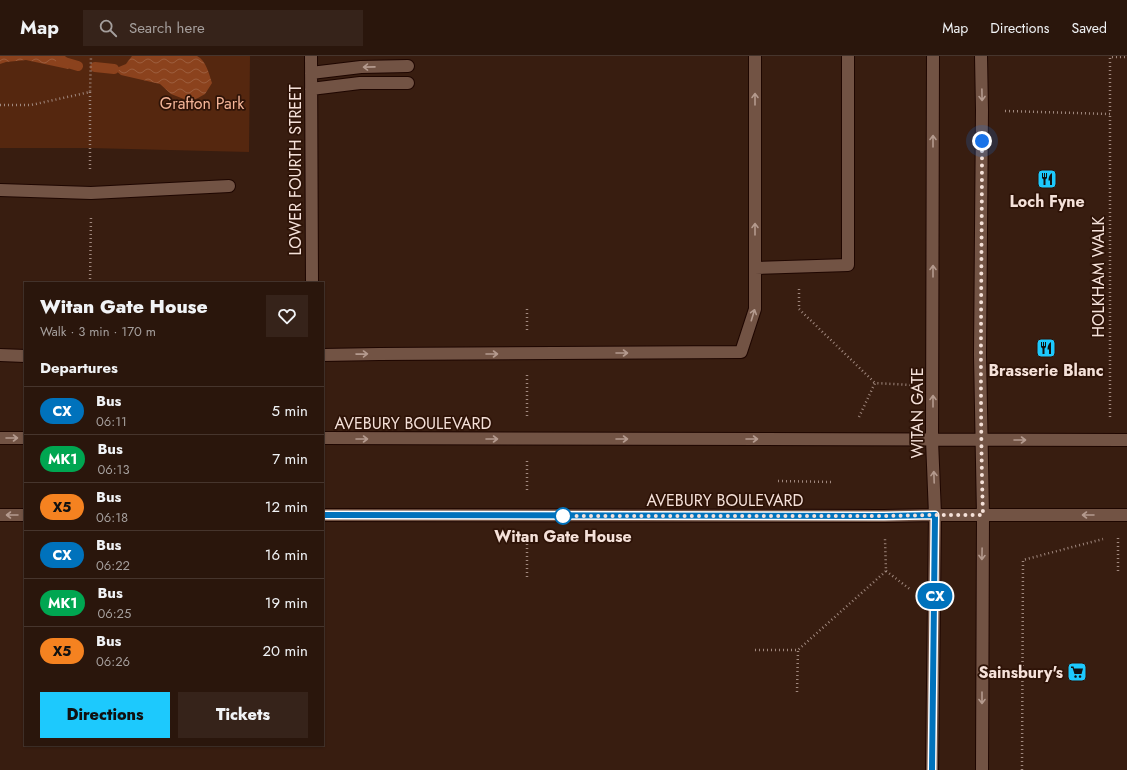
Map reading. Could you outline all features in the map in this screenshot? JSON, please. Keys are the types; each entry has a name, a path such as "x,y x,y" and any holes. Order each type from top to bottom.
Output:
{"street":[{"name":"LOWER FOURTH STREET","path":"311,56 312,282"},
{"path":"324,355 741,352 755,309 755,56"},
{"path":"755,268 848,265 848,56"},
{"name":"WITAN GATE","path":"932,770 935,515 932,440 933,56"},
{"path":"981,56 980,355 983,515 982,770"},
{"path":"311,73 360,67 408,66"},
{"path":"311,89 360,83 408,83"},
{"path":"0,190 91,193 229,186"},
{"path":"0,355 24,356"},
{"path":"0,438 24,438"},
{"name":"AVEBURY BOULEVARD","path":"324,438 1127,440"},
{"path":"0,515 24,515"},
{"name":"AVEBURY BOULEVARD","path":"324,515 1122,515"}],"path":[{"path":"90,282 91,56"},
{"path":"1110,56 1127,57"},
{"name":"HOLKHAM WALK","path":"1110,56 1110,440"},
{"path":"0,105 30,105 90,92"},
{"path":"982,110 1110,114"},
{"path":"799,309 875,382 933,386"},
{"path":"849,439 875,382"},
{"path":"778,481 832,482"},
{"path":"1118,573 1118,536 1122,515"},
{"path":"755,650 798,650 886,571 884,516"},
{"path":"1022,770 1023,560 1122,536"},
{"path":"797,692 798,650"}],"green space":[{"name":"Grafton Park","path":"0,56 250,56 249,152 90,148 0,148"}],"water":[{"path":"0,56 65,56 73,64 68,69 26,60 0,64"},
{"path":"132,56 197,56 205,64 212,83 205,94 189,101 171,94 160,84 121,75 114,69 126,64"}],"waterway":[{"path":"61,61 78,66"},
{"path":"95,67 114,69"}],"bus line":[{"name":"CX","path":"324,515 935,515 932,770"}],"place":[{"name":"Loch Fyne","path":"1047,179"},
{"name":"Brasserie Blanc","path":"1046,348"},
{"name":"Witan Gate House","path":"563,516"},
{"name":"Sainsbury's","path":"1077,672"}],"route":[{"path":"563,516 559,516 983,515 980,355 982,141"}]}
